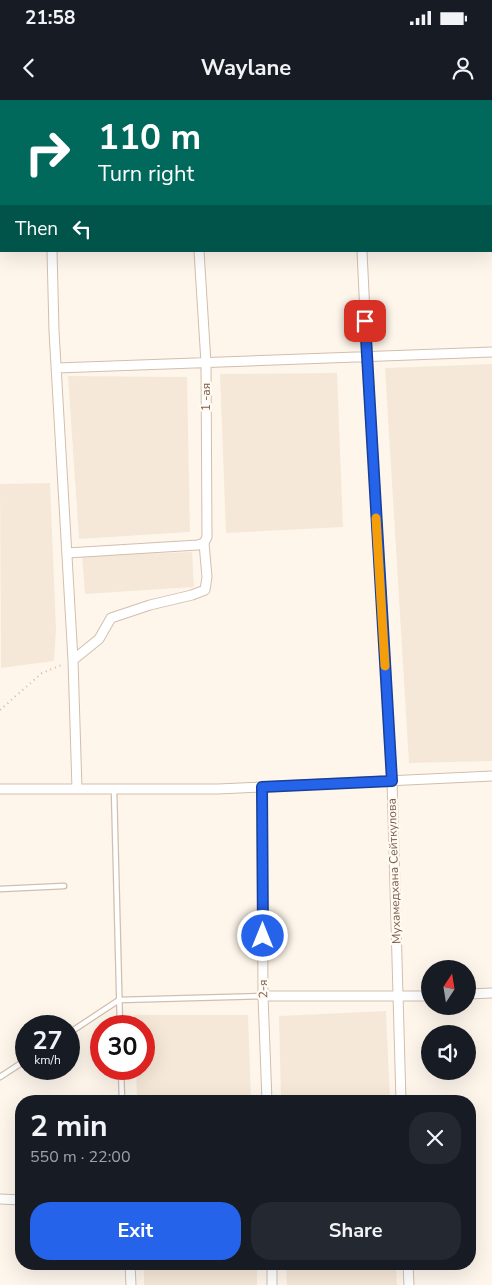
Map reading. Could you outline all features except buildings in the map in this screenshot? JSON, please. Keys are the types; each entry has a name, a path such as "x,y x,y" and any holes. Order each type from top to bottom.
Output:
{"street":[{"path":"52,252 54,331 73,660 77,789"},
{"name":"1 -ая","path":"73,660 99,640 111,618 205,590 207,576 204,543 207,537 206,363 199,252"},
{"name":"Мухамедхана Сейткулова","path":"362,252 392,781 401,1095"},
{"path":"57,368 492,352"},
{"path":"67,553 198,545 204,543"},
{"path":"0,789 218,789 492,776"},
{"name":"2-я","path":"262,787 263,996 267,1095"},
{"path":"476,994 492,993"},
{"path":"263,996 421,996"},
{"path":"0,1198 15,1199"},
{"path":"130,1270 131,1285"},
{"path":"272,1270 272,1285"},
{"path":"408,1270 409,1285"}],"lane":[{"path":"114,789 120,1015"},
{"path":"0,889 64,886"},
{"path":"80,1025 120,1000 263,996"},
{"path":"0,1077 15,1067"},
{"path":"121,1080 122,1095"}],"path":[{"path":"0,710 42,673 73,660"}],"shaded area":[{"path":"492,364 492,761 409,763 385,368"},
{"path":"337,373 343,527 226,533 220,374"},
{"path":"68,376 187,377 190,532 79,539"},
{"path":"50,483 56,629 54,661 1,668 0,484"},
{"path":"192,552 194,587 85,594 82,556"},
{"path":"386,1011 390,1095 281,1095 279,1016"},
{"path":"155,1015 248,1015 251,1095 137,1095 136,1080 155,1080"},
{"path":"144,1270 257,1270 257,1285 144,1285"},
{"path":"286,1270 396,1270 397,1285 287,1285"}],"slow traffic":[{"path":"376,518 385,666"}],"route":[{"path":"263,936 262,787 392,781 365,321"}]}
